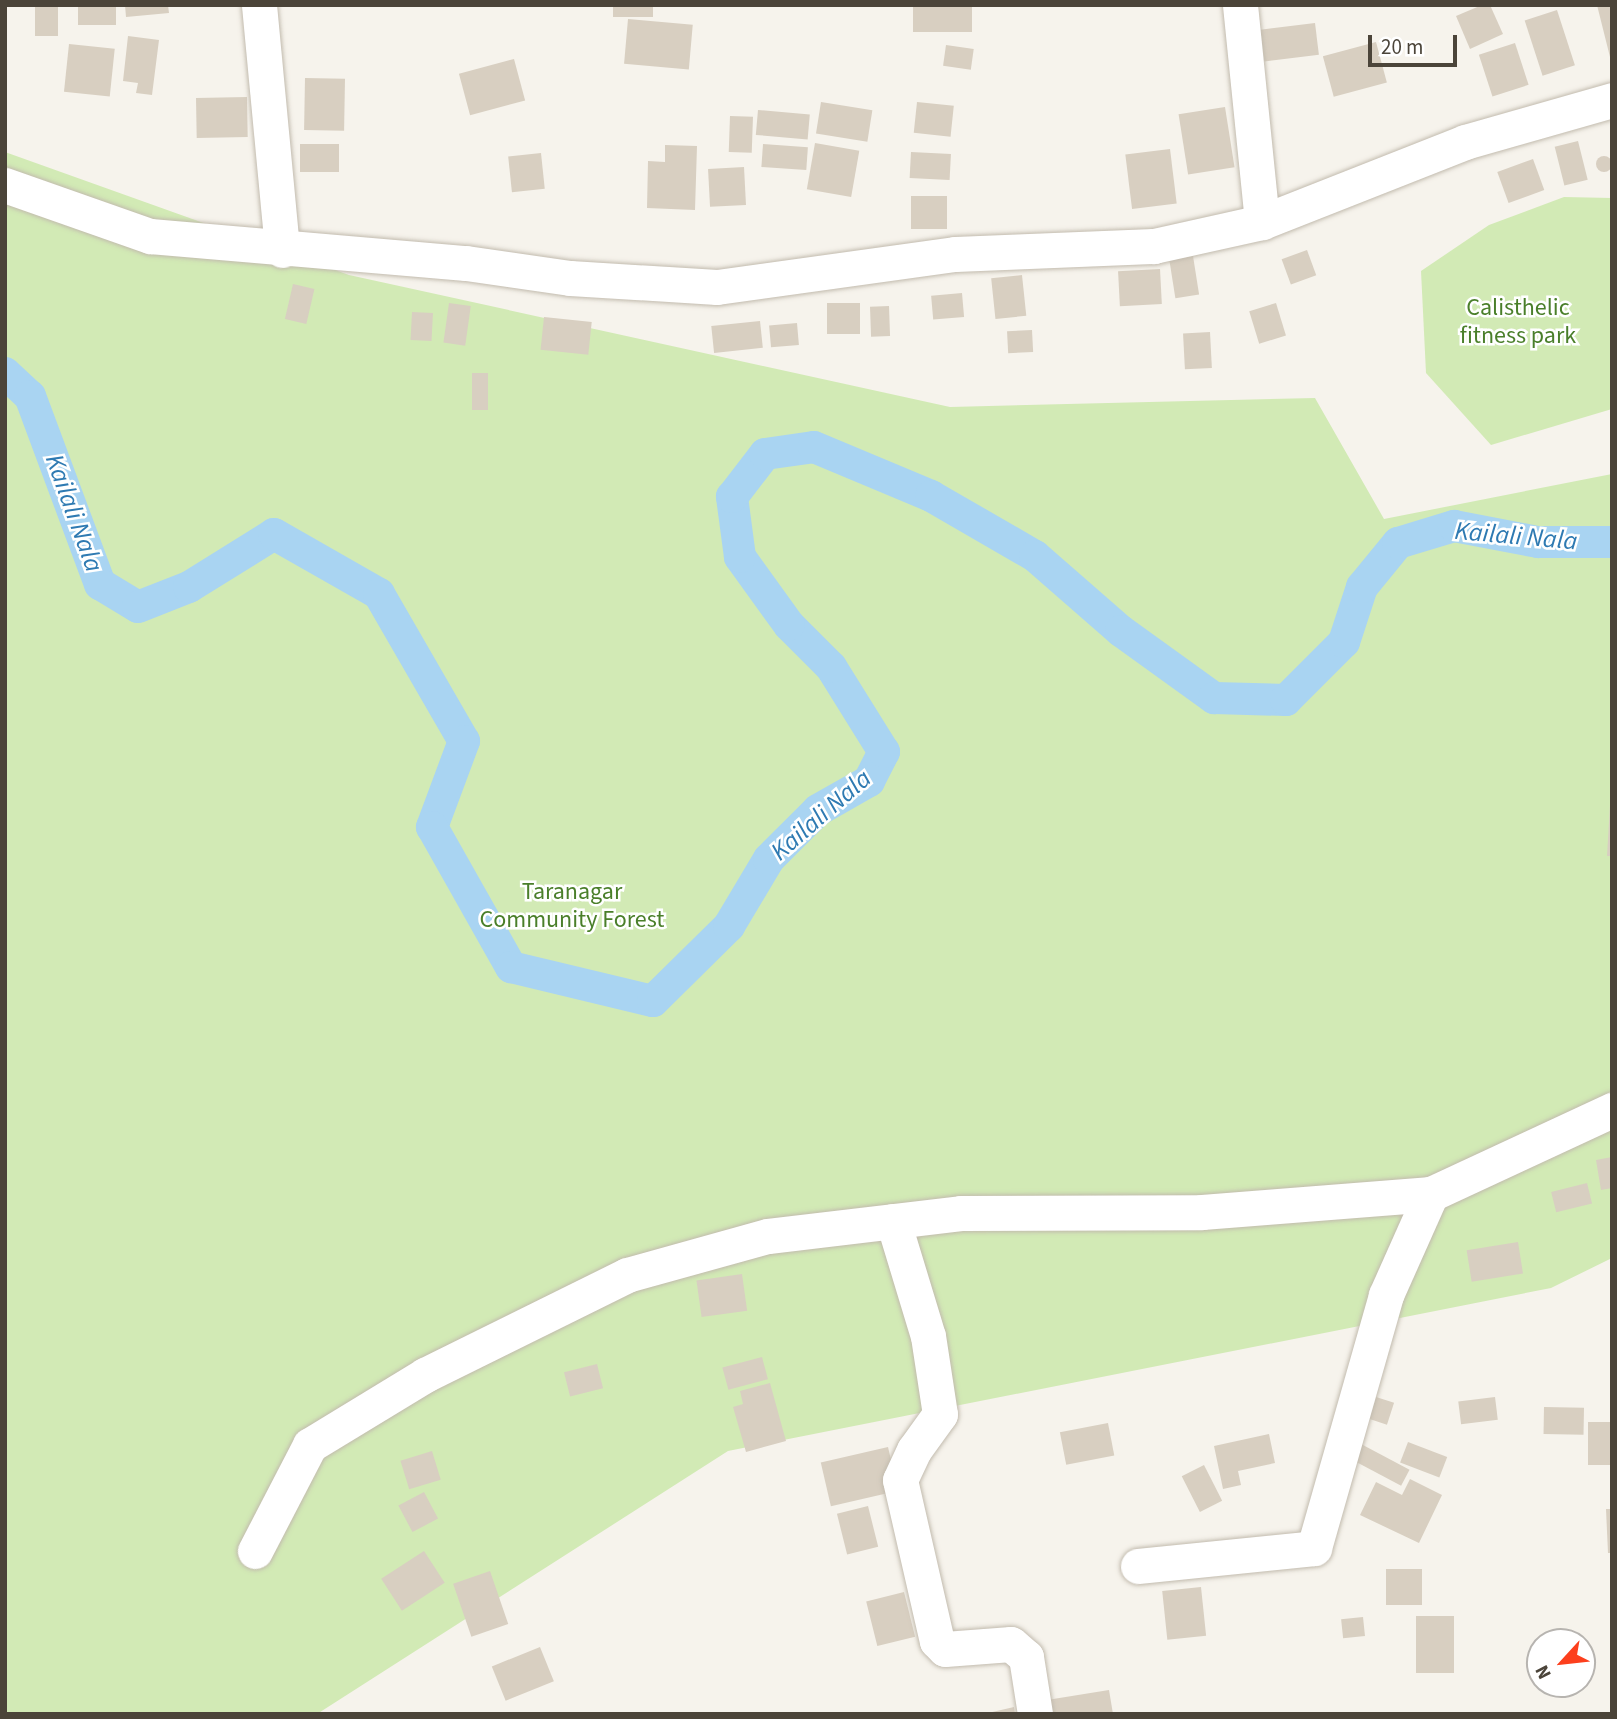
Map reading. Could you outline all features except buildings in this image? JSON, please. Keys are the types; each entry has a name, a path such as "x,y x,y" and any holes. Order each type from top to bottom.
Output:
{"street":[{"path":"259,5 282,250"},
{"path":"1240,5 1262,222"},
{"path":"5,185 150,236 282,250 372,254 570,278 717,288 955,254 1154,246 1262,222 1465,142 1612,100"},
{"path":"255,1551 310,1446 425,1375 626,1275 768,1236 961,1213 1202,1212 1431,1194 1612,1110"},
{"path":"1138,1566 1314,1548 1336,1458 1386,1294 1431,1194"},
{"path":"893,1221 928,1336 940,1414 914,1450 900,1480 937,1641 946,1649 1011,1644 1026,1657 1035,1714"}],"green space":[{"name":"Taranagar Community Forest","path":"5,152 349,275 950,407 1315,398 1384,519 1612,474 1612,1258 1551,1288 728,1451 317,1714 5,1714"},
{"name":"Calisthelic fitness park","path":"1564,197 1612,198 1612,409 1491,445 1426,373 1421,271 1489,225"}],"waterway":[{"name":"Kailali Nala","path":"5,373 30,396 100,584 138,607 189,587 274,534 379,594 464,741 432,827 511,967 653,1001 729,926 769,859 818,810 869,781 884,752 831,667 789,625 740,557 732,497 765,454 814,447 931,496 1035,556 1121,631 1214,698 1286,700 1344,642 1362,587 1398,543 1454,526 1538,542 1612,542"}]}
